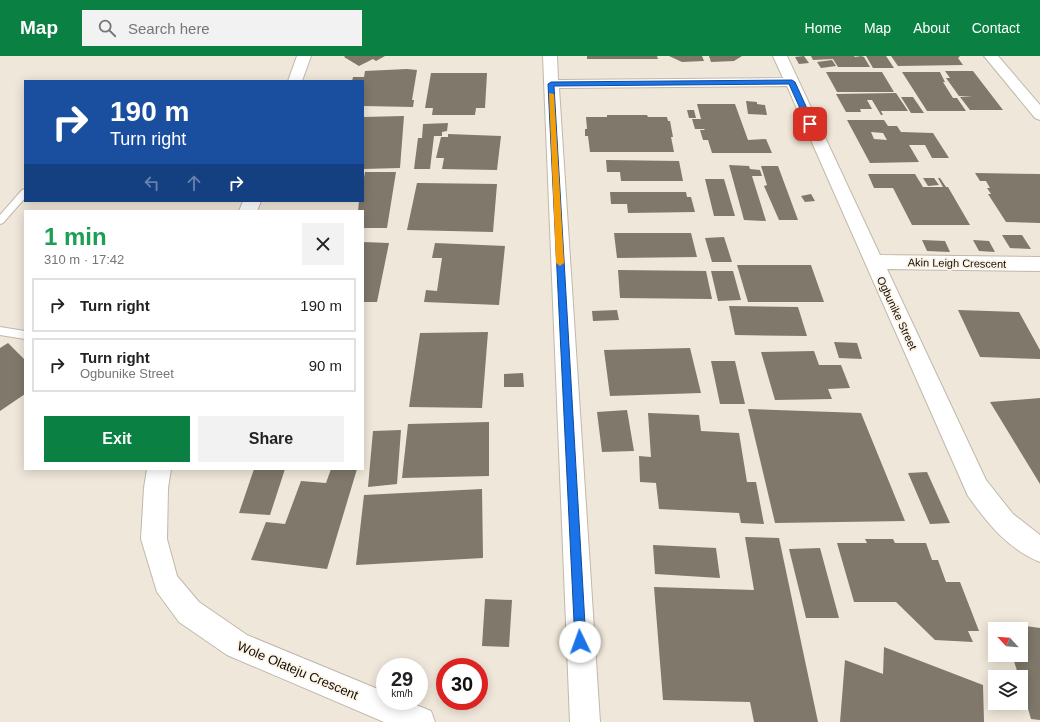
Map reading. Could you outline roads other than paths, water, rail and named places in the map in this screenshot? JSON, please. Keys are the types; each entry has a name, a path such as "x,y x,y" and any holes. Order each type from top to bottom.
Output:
{"street":[{"path":"295,80 304,56"},
{"path":"550,56 585,722"},
{"name":"Ogbunike Street","path":"780,56 977,488 998,518 1024,540 1040,549"},
{"path":"991,56 1040,116"},
{"path":"551,84 792,82"},
{"name":"Akin Leigh Crescent","path":"873,262 1040,264"},
{"name":"Wole Olateju Crescent","path":"159,470 156,488 154,539 166,583 189,612 237,644 420,722"}],"lane":[{"path":"0,221 24,193"},
{"path":"0,331 24,335"}]}
